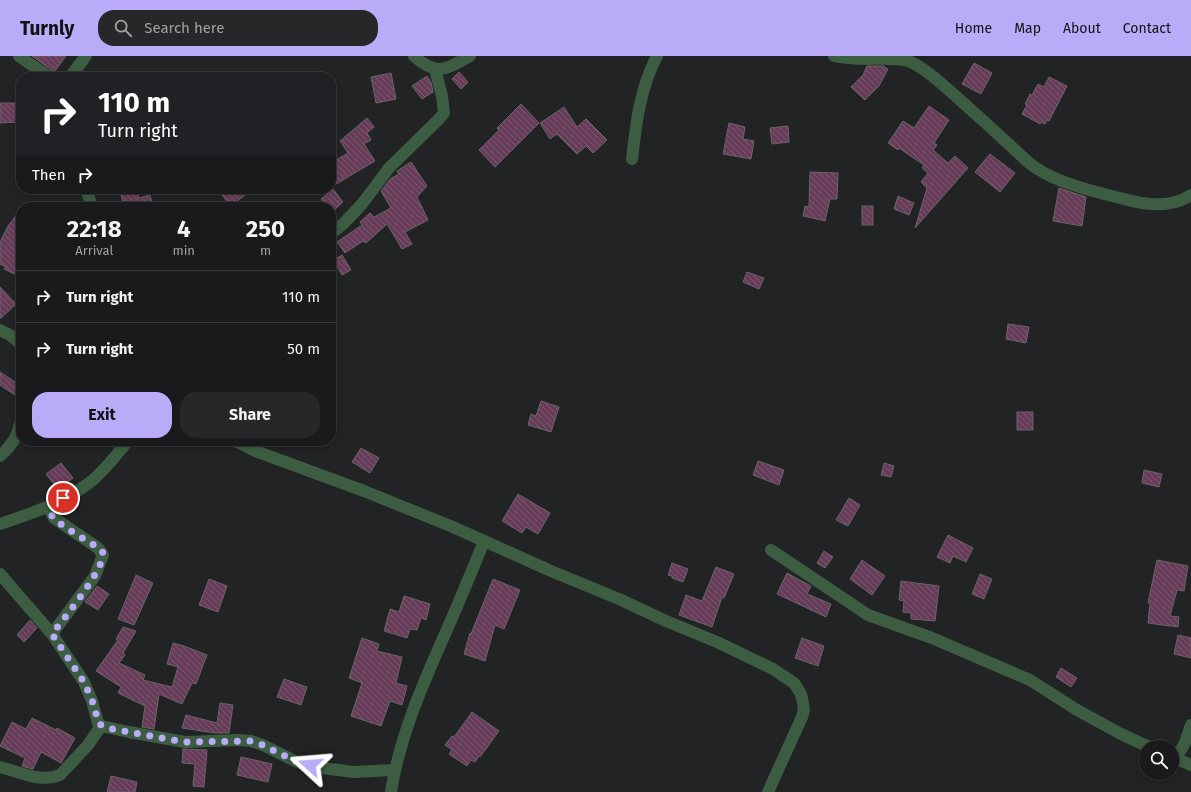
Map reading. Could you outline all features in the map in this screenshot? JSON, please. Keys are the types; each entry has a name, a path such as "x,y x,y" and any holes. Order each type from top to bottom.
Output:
{"street":[{"path":"19,56 42,72"},
{"path":"74,72 86,56"},
{"path":"414,56 435,69 444,69 470,56"},
{"path":"632,159 642,94 657,56"},
{"path":"834,56 843,58 910,58 931,74 1005,140 1020,156 1035,168 1048,175 1084,189 1133,202 1171,204 1191,195"},
{"path":"336,230 344,224 362,204 390,168 438,120 444,112 442,96 435,69"},
{"path":"0,330 16,340"},
{"path":"0,456 16,437"},
{"path":"0,524 29,514 51,504 89,483 123,446"},
{"path":"244,446 364,491 484,541 717,642 773,669 794,683 800,694 804,710 768,792"},
{"path":"51,504 51,512 54,518 98,548 103,555 95,576 52,634"},
{"path":"390,792 394,770 420,693 484,541"},
{"path":"771,550 868,615 932,638 1030,680 1083,713 1139,742"},
{"path":"0,574 52,634 84,682 92,700 98,723 101,726 184,742 251,741 263,745 297,762 322,768 354,772 394,770"},
{"path":"1179,754 1191,725"},
{"path":"0,767 37,777 48,779 54,778 60,775 88,745 101,726"},
{"path":"1179,760 1191,765"}],"building":[{"path":"32,56 66,56 54,72"},
{"path":"974,63 992,73 981,94 962,84"},
{"path":"867,66 883,66 888,69 879,86 865,100 851,87 863,75"},
{"path":"459,72 468,82 461,89 452,79"},
{"path":"391,73 396,99 376,103 371,77"},
{"path":"427,76 431,82 433,92 422,99 412,86"},
{"path":"1049,77 1067,86 1049,121 1047,120 1045,124 1041,122 1040,124 1022,114 1027,105 1025,104 1030,94 1032,95 1038,84 1044,87"},
{"path":"0,103 16,103 16,122 0,123"},
{"path":"521,104 539,123 495,167 479,150 499,130 497,128"},
{"path":"929,106 949,120 934,143 937,145 933,150 948,163 955,156 968,168 915,228 927,188 921,182 928,173 922,168 924,165 899,148 898,150 888,143 903,121 914,128"},
{"path":"564,107 577,127 586,119 607,140 593,153 586,146 577,154 557,134 550,139 540,123"},
{"path":"367,118 374,127 367,133 371,140 364,144 375,161 336,184 336,160 348,153 340,141"},
{"path":"729,123 745,127 743,139 754,141 751,159 723,154"},
{"path":"788,126 789,142 772,144 770,128"},
{"path":"990,154 1015,173 1000,192 975,172"},
{"path":"411,162 427,186 417,197 428,220 405,232 412,244 402,249 387,224 366,243 363,241 345,253 337,242 362,225 360,222 370,213 374,217 391,208 381,191 390,179 399,174 397,171"},
{"path":"810,172 838,173 837,199 830,199 825,221 803,216 805,206 809,207"},
{"path":"1059,188 1086,197 1082,226 1053,221"},
{"path":"336,193 343,202 336,208 336,202 324,202 321,199 327,194"},
{"path":"121,194 138,194 139,198 150,195 152,202 123,202"},
{"path":"221,194 245,195 236,202 228,202"},
{"path":"898,196 914,203 909,215 894,209"},
{"path":"862,206 873,206 873,225 862,225"},
{"path":"16,216 16,240 13,244 16,246 16,270 14,274 4,269 6,267 0,264 0,242 8,226"},
{"path":"342,255 351,270 342,275 336,264 336,259"},
{"path":"747,272 764,278 759,289 743,282"},
{"path":"0,287 16,304 0,319"},
{"path":"1008,324 1029,327 1026,343 1006,339"},
{"path":"0,372 16,383 16,394 15,395 0,385"},
{"path":"541,401 559,407 551,432 528,425 531,414 536,416"},
{"path":"1017,412 1033,412 1033,430 1017,430"},
{"path":"361,448 379,458 370,473 352,462"},
{"path":"758,461 784,470 779,485 753,475"},
{"path":"61,463 73,478 58,489 46,474"},
{"path":"884,463 894,466 891,477 881,475"},
{"path":"1144,470 1162,474 1159,487 1142,483"},
{"path":"518,494 550,513 538,534 526,527 522,533 502,521"},
{"path":"849,498 860,505 848,526 836,520"},
{"path":"948,535 973,548 966,562 953,556 950,563 937,557"},
{"path":"824,551 833,557 825,568 817,563"},
{"path":"862,560 885,576 872,595 850,579"},
{"path":"1157,560 1188,566 1184,591 1177,590 1170,616 1179,617 1178,627 1148,623 1150,603 1148,603"},
{"path":"672,563 688,569 683,582 668,575"},
{"path":"716,567 734,574 724,598 722,597 712,627 679,615 686,595 702,601"},
{"path":"787,573 811,586 807,594 831,604 826,617 777,594"},
{"path":"980,574 992,579 984,599 972,594"},
{"path":"136,575 153,583 134,625 118,619"},
{"path":"209,579 227,586 218,612 199,605"},
{"path":"493,579 520,590 504,629 495,625 485,661 464,654 470,633 471,634"},
{"path":"901,581 939,586 935,621 911,619 911,613 903,612 904,601 899,600"},
{"path":"97,586 109,594 98,610 85,602"},
{"path":"404,596 430,604 426,620 421,618 417,630 410,629 407,638 384,631 390,609 399,612"},
{"path":"30,620 37,628 24,642 17,635"},
{"path":"123,627 136,631 123,653 125,655 119,663 145,675 143,680 172,687 178,667 167,664 173,643 207,655 196,684 192,683 182,704 159,694 154,729 142,727 145,706 118,693 121,687 96,671 118,640 116,639"},
{"path":"1178,635 1191,638 1191,658 1174,654"},
{"path":"362,638 379,644 377,651 402,657 396,683 407,686 402,705 390,701 381,726 351,716 362,683 349,678"},
{"path":"802,638 824,646 818,666 795,658"},
{"path":"1061,668 1077,678 1071,687 1056,677"},
{"path":"284,679 307,687 301,705 277,697"},
{"path":"220,703 233,705 229,733 215,733 182,728 186,715 217,723"},
{"path":"472,712 499,731 480,757 479,756 475,762 471,760 467,766 449,754 452,750 445,745 452,736 454,737"},
{"path":"32,718 56,730 57,728 75,738 61,763 41,752 33,769 25,767 22,766 25,758 0,746 12,722 26,729"},
{"path":"183,749 207,750 204,787 193,786 195,764 182,763"},
{"path":"241,757 272,764 268,782 237,775"},
{"path":"111,776 137,782 135,792 107,792"}],"route":[{"path":"63,498 51,504 52,516 102,551 103,557 95,576 52,634 84,682 92,700 99,724 107,728 184,742 251,741 263,745 297,762 310,765"}]}
